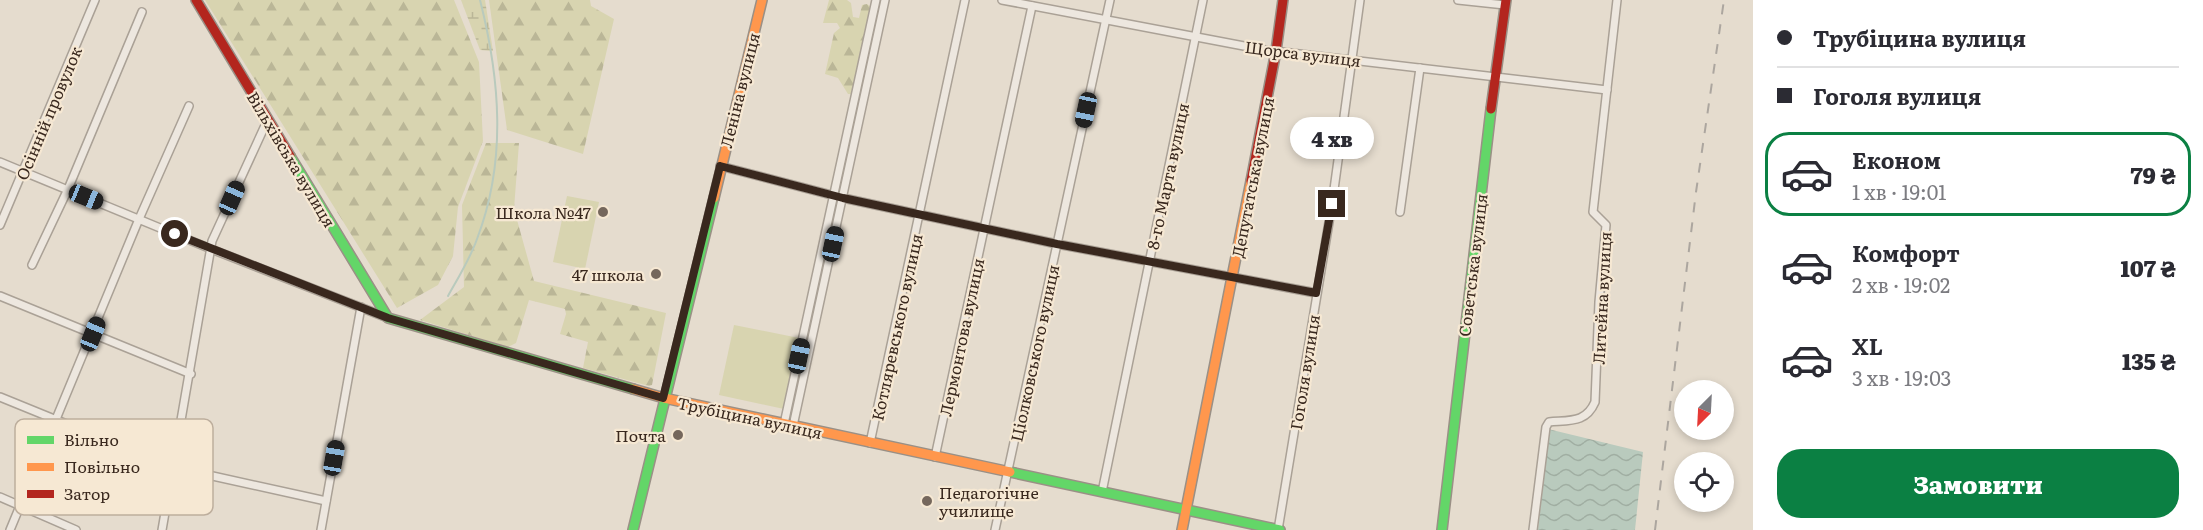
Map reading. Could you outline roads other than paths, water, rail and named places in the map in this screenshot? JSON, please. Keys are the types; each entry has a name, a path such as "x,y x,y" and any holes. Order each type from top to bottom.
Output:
{"street":[{"name":"Осінній провулок","path":"0,225 95,0"},
{"name":"Вільхівська вулиця","path":"196,0 388,318"},
{"name":"Леніна вулиця","path":"633,530 663,398 762,0"},
{"path":"789,425 834,195 876,0"},
{"path":"789,425 843,198 885,0"},
{"name":"Котляревського вулиця","path":"870,443 921,214 965,0"},
{"name":"Щорса вулиця","path":"1002,0 1195,38 1276,51 1607,90"},
{"name":"Ціолковського вулиця","path":"995,530 1110,0"},
{"name":"8-го Марта вулиця","path":"1102,492 1203,0"},
{"name":"Депутатська вулиця","path":"1182,530 1276,51 1283,0"},
{"name":"Гоголя вулиця","path":"1279,530 1332,204 1360,0"},
{"path":"1458,0 1505,3"},
{"name":"Литейна вулиця","path":"1533,530 1545,427 1549,422 1582,419 1591,413 1595,402 1599,302 1606,225 1593,212 1617,0"},
{"name":"Советська вулиця","path":"1442,530 1476,224 1505,3"},
{"name":"Лермонтова вулиця","path":"935,457 1032,6"},
{"path":"32,265 68,189 142,12"},
{"path":"1400,212 1420,68"},
{"path":"56,419 139,219 189,106"},
{"path":"182,419 212,242 268,119"},
{"name":"Трубіцина вулиця","path":"0,162 211,249 388,318 663,398 1279,530"},
{"path":"720,166 843,198 1057,244 1232,279 1316,293"},
{"path":"0,296 191,374"},
{"path":"321,530 361,307"},
{"path":"0,397 54,419"},
{"path":"213,476 326,501"},
{"path":"0,497 15,503"},
{"path":"10,530 17,515"},
{"path":"42,515 76,530"},
{"path":"162,530 164,515"}],"water":[{"path":"1548,429 1643,452 1635,530 1538,530"}],"waterway":[{"path":"448,296 477,239 487,210 493,180 496,150 496,90 480,0"}],"railway":[{"path":"1655,530 1696,192 1724,0"}],"place":[{"name":"Школа №47","path":"603,212"},
{"name":"47 школа","path":"656,274"},
{"name":"Почта","path":"678,435"},
{"name":"Педагогічне училище","path":"927,501"}]}
